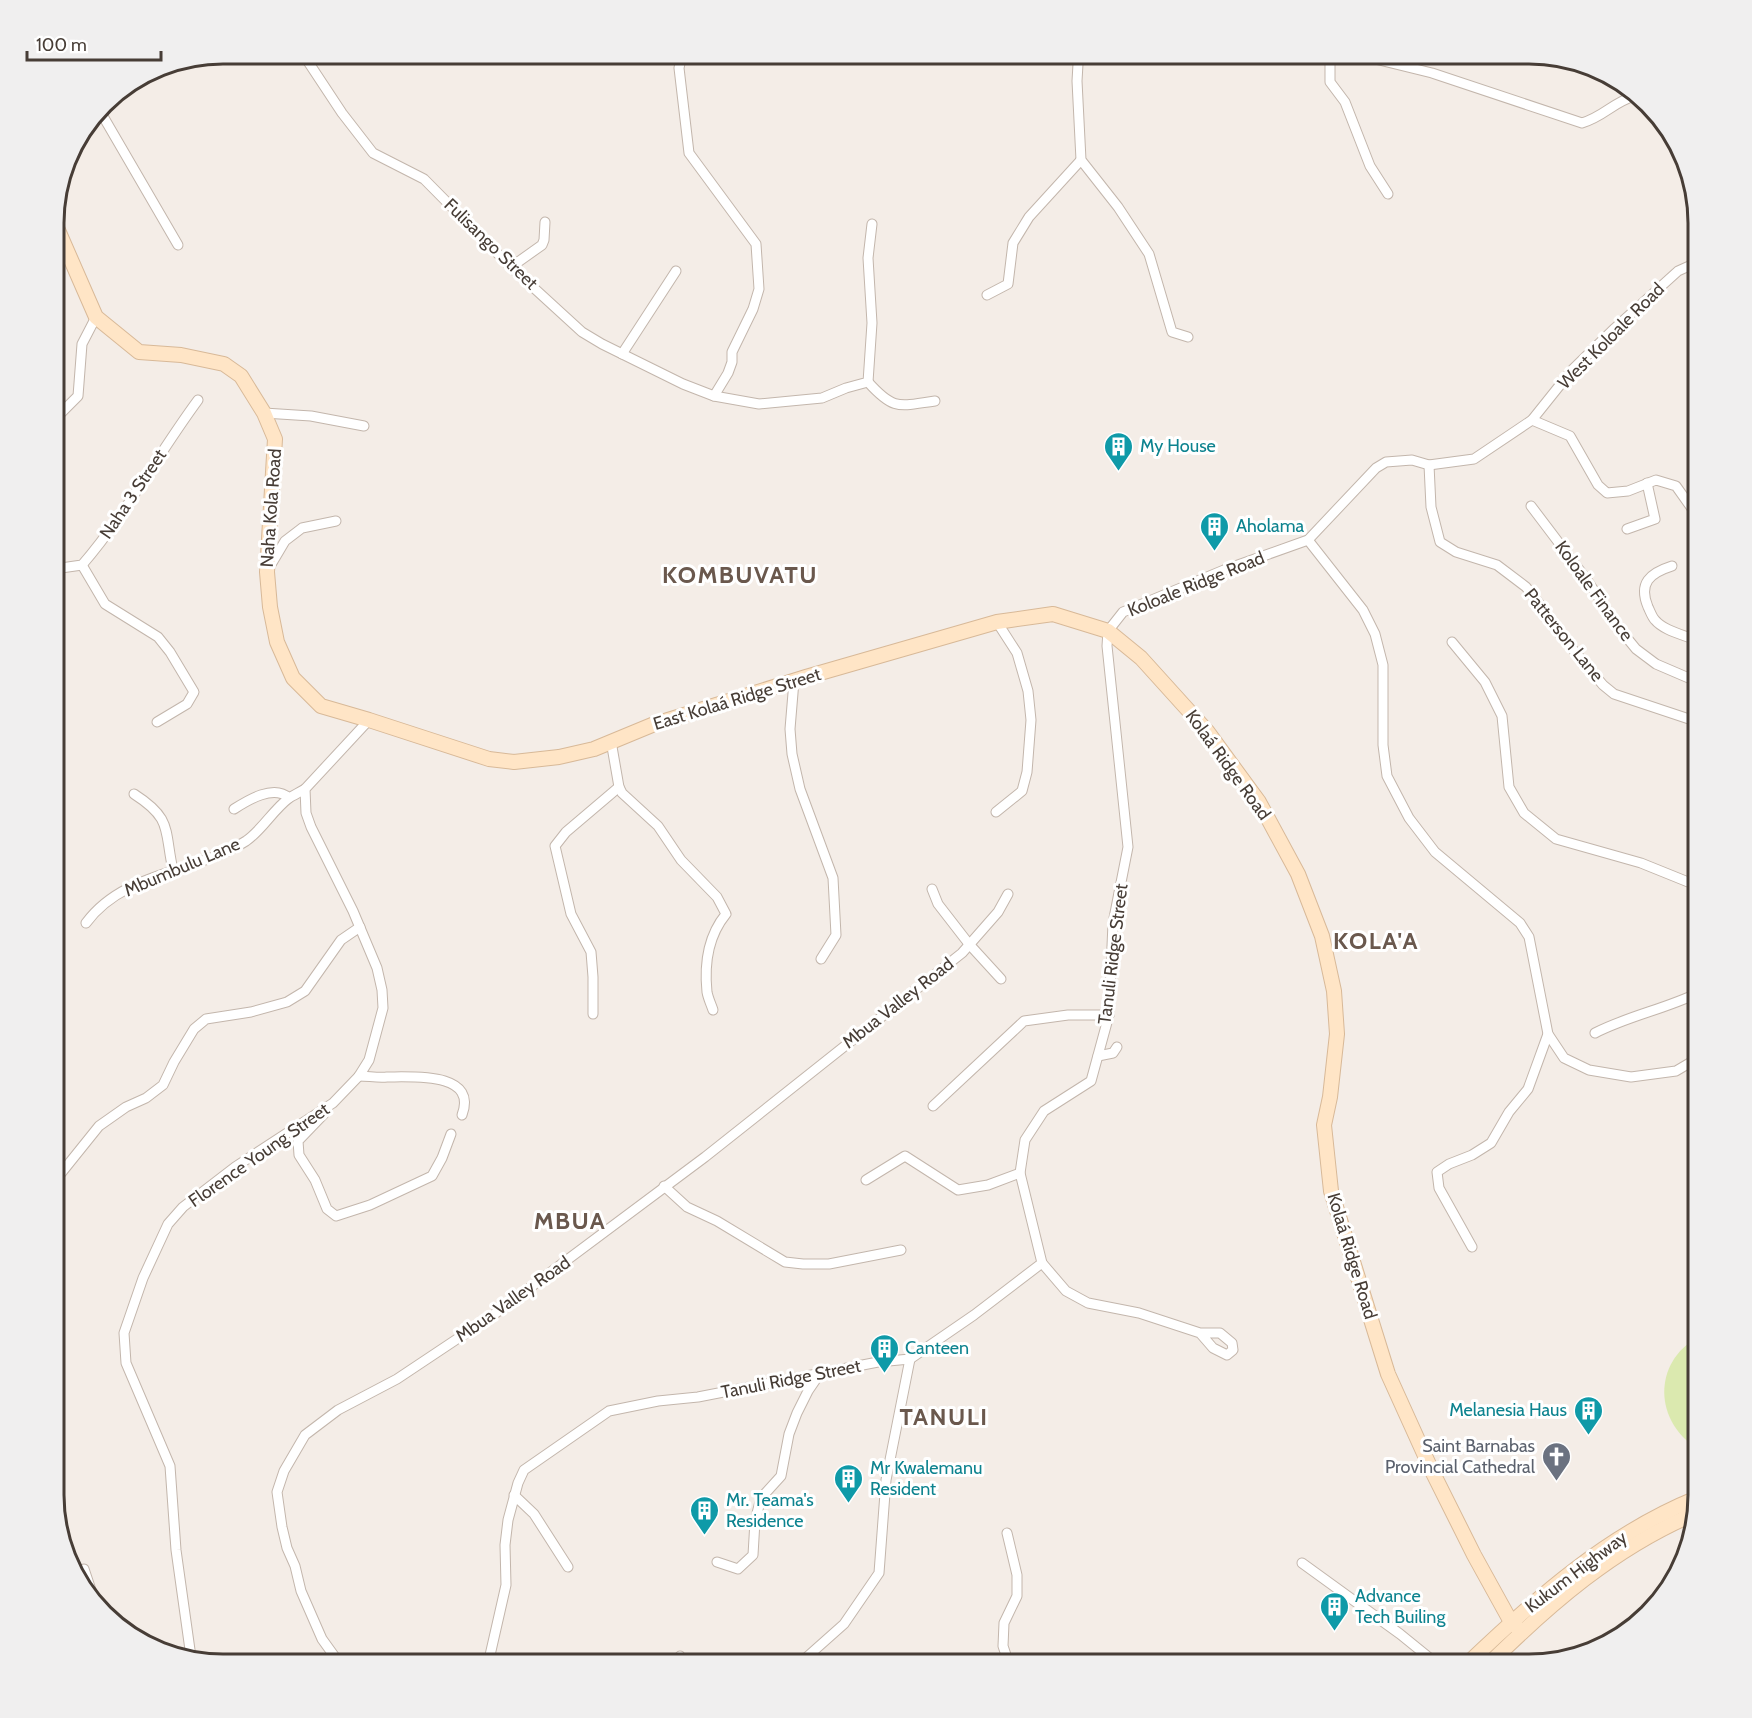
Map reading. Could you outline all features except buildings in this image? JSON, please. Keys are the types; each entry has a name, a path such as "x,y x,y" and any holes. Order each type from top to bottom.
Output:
{"street":[{"name":"Fulisango Street","path":"310,65 342,113 373,153 424,179 511,267 582,332 683,384 714,396 759,404 822,398 868,382"},
{"path":"680,65 689,153 756,244 759,289 753,309 732,352 732,362 728,373 714,396"},
{"path":"1077,65 1081,160 1118,207 1149,255 1172,332 1188,337"},
{"path":"1330,65 1330,82 1345,102 1370,166 1388,194"},
{"path":"1399,65 1432,73 1582,123 1599,117 1621,100 1627,98"},
{"path":"104,119 178,245"},
{"path":"987,295 1008,284 1013,243 1029,218 1081,160"},
{"path":"511,267 542,244 545,222"},
{"path":"872,224 868,258 872,323 868,382 882,398 892,405 935,401"},
{"name":"Naha Kola Road","path":"65,246 96,317 140,352 181,355 224,364 241,376 264,413 276,439 267,572 270,607 277,642 293,678 321,706 369,720"},
{"name":"West Koloale Road","path":"1532,420 1572,370 1678,271 1688,266"},
{"path":"622,354 676,270"},
{"path":"65,409 78,396 82,344 96,317"},
{"name":"Naha 3 Street","path":"82,565 125,511 169,439 198,400"},
{"path":"264,413 311,416 364,426"},
{"path":"1532,420 1570,436 1598,485 1607,493 1628,491 1656,480 1676,486 1688,503"},
{"name":"Koloale Ridge Road","path":"1108,631 1123,612 1140,604 1224,570 1308,540 1376,468 1386,462 1412,460 1429,465 1474,459 1532,420"},
{"name":"Patterson Lane","path":"1429,465 1431,507 1440,542 1456,552 1497,565 1526,587 1559,633 1603,685 1614,694 1688,720"},
{"path":"1627,529 1655,519 1647,483"},
{"name":"Koloale Finance","path":"1531,506 1636,650 1656,664 1688,678"},
{"path":"267,572 285,541 302,528 336,521"},
{"path":"1308,540 1363,610 1375,634 1383,665 1383,745 1387,776 1409,818 1435,852 1520,922 1529,937 1548,1034 1564,1058 1589,1070 1622,1076 1666,1073 1688,1064"},
{"path":"65,567 82,565 105,604 158,638 170,652 194,692 187,704 157,722"},
{"path":"1672,566 1648,578 1644,592 1655,621 1688,636"},
{"name":"East Kolaá Ridge Street","path":"369,720 489,759 514,762 559,757 594,749 652,725 794,681 997,622 1053,615 1108,631"},
{"path":"996,812 1022,791 1027,772 1031,720 1028,691 1017,653 997,622"},
{"name":"Tanuli Ridge Street","path":"490,1654 506,1585 505,1545 508,1520 514,1495 524,1470 609,1411 658,1401 698,1397 821,1372 909,1359 974,1315 1042,1263 1020,1173 1025,1140 1044,1111 1091,1081 1109,1015 1113,923 1128,847 1107,646 1108,631"},
{"name":"Kolaá Ridge Road","path":"1108,631 1141,658 1207,731 1259,802 1298,874 1322,936 1334,991 1337,1034 1330,1097 1324,1125 1331,1191 1388,1374 1431,1469 1474,1555 1511,1622 1522,1632"},
{"path":"1452,642 1485,682 1502,716 1509,787 1524,813 1556,838 1641,863 1688,882"},
{"path":"794,681 790,729 792,754 800,789 833,878 836,935 821,959"},
{"path":"305,789 369,720"},
{"path":"611,741 619,788 622,793 658,826 681,860 717,897 726,914 715,927 708,950 707,994 712,1010"},
{"path":"593,1014 591,952 571,915 555,846 566,832 619,788"},
{"name":"Mbumbulu Lane","path":"86,922 94,912 129,887 207,859 246,840 289,798 305,789"},
{"name":"Florence Young Street","path":"190,1649 176,1550 170,1466 126,1363 124,1332 147,1268 168,1224 183,1207 243,1162 333,1103 359,1076 369,1060 375,1042 383,1008 377,968 360,927 311,827 306,813 305,789"},
{"path":"135,794 150,804 162,817 173,870"},
{"path":"234,809 250,798 265,794 285,794 289,798"},
{"path":"932,889 938,904 969,944 1001,979"},
{"name":"Mbua Valley Road","path":"333,1654 322,1639 301,1592 282,1527 277,1492 284,1471 305,1435 338,1410 397,1379 496,1313 594,1242 962,953 998,912 1008,894"},
{"path":"64,1169 99,1126 163,1085 194,1029 206,1019 251,1012 287,1002 305,991 341,940 360,927"},
{"path":"1595,1033 1608,1026 1688,998"},
{"path":"933,1106 1024,1021 1068,1015 1109,1015"},
{"path":"1472,1247 1439,1188 1437,1172 1491,1143 1509,1112 1528,1089 1548,1034"},
{"path":"1098,1056 1113,1053 1117,1047"},
{"path":"359,1076 433,1077 450,1083 462,1092 466,1104 462,1115"},
{"path":"333,1103 298,1141 299,1155 315,1180 327,1209 336,1216 370,1205 432,1176 451,1134"},
{"path":"866,1180 905,1156 958,1190 988,1185 1020,1173"},
{"path":"664,1186 687,1207 717,1221 785,1262 829,1263 901,1250"},
{"path":"1042,1263 1066,1292 1088,1304 1139,1313 1200,1333"},
{"path":"811,1654 844,1624 879,1573 886,1480 909,1359"},
{"path":"717,1562 738,1569 753,1555 755,1521 761,1498 781,1476 789,1434 797,1413 821,1372"},
{"path":"514,1495 534,1514 568,1567"},
{"name":"Kukum Highway","path":"1477,1654 1551,1587 1605,1547 1658,1515 1687,1502"},
{"name":"Kukum Highway","path":"1499,1654 1560,1597 1601,1566 1639,1542 1685,1519"},
{"path":"1006,1654 1003,1646 1004,1623 1017,1596 1017,1575 1007,1533"},
{"path":"1302,1563 1425,1654"}],"green space":[{"path":"1688,1344 1688,1442 1673,1424 1664,1393 1666,1377 1672,1362"}],"place":[{"name":"My House","path":"1119,472"},
{"name":"Aholama","path":"1215,552"},
{"name":"Canteen","path":"884,1374"},
{"name":"Melanesia Haus","path":"1588,1436"},
{"name":"Saint Barnabas Provincial Cathedral","path":"1556,1482"},
{"name":"Mr Kwalemanu Resident","path":"849,1504"},
{"name":"Mr. Teama's Residence","path":"705,1536"},
{"name":"Advance Tech Builing","path":"1334,1632"}],"district":[{"name":"KOMBUVATU","path":"740,575"},
{"name":"KOLA'A","path":"1376,941"},
{"name":"MBUA","path":"570,1221"},
{"name":"TANULI","path":"944,1417"}]}
